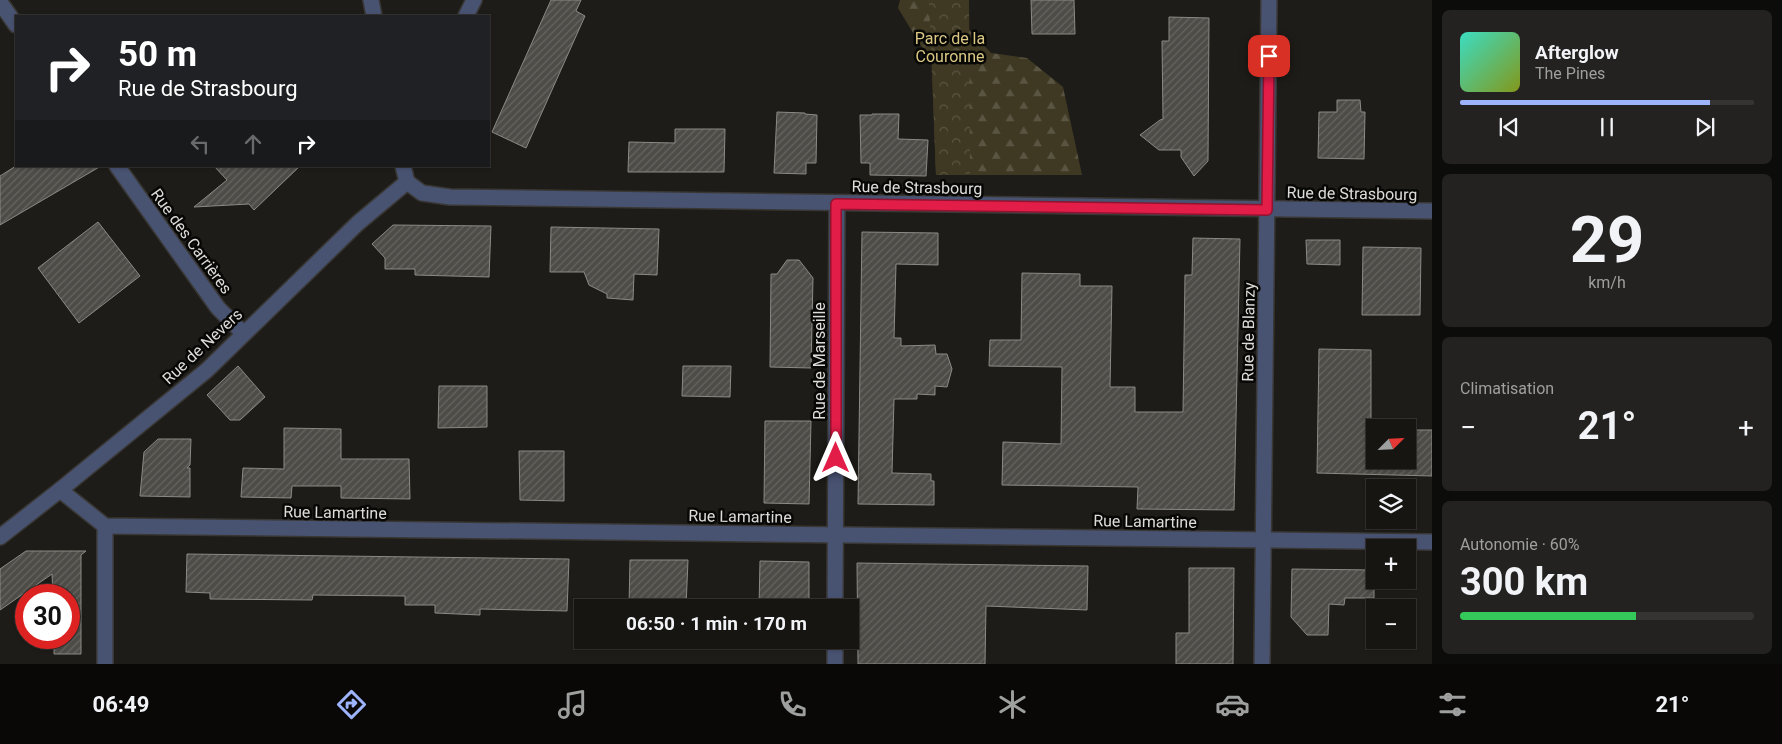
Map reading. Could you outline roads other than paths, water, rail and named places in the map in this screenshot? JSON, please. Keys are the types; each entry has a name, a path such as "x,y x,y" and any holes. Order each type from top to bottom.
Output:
{"street":[{"path":"370,0 374,15"},
{"path":"466,15 474,0"},
{"name":"Rue de Blanzy","path":"1262,664 1269,0"},
{"path":"0,2 15,24"},
{"name":"Rue des Carrières","path":"118,167 218,308 242,333"},
{"path":"403,167 407,182"},
{"name":"Rue de Strasbourg","path":"407,182 422,193 450,197 1432,211"},
{"name":"Rue de Nevers","path":"0,537 207,370 242,333 358,223 407,182"},
{"name":"Rue de Marseille","path":"835,599 836,204"},
{"path":"60,490 105,526 105,664"},
{"name":"Rue Lamartine","path":"105,526 1432,542"},
{"path":"835,649 835,664"}],"park label":[{"name":"Parc de la Couronne","path":"950,47"}]}
